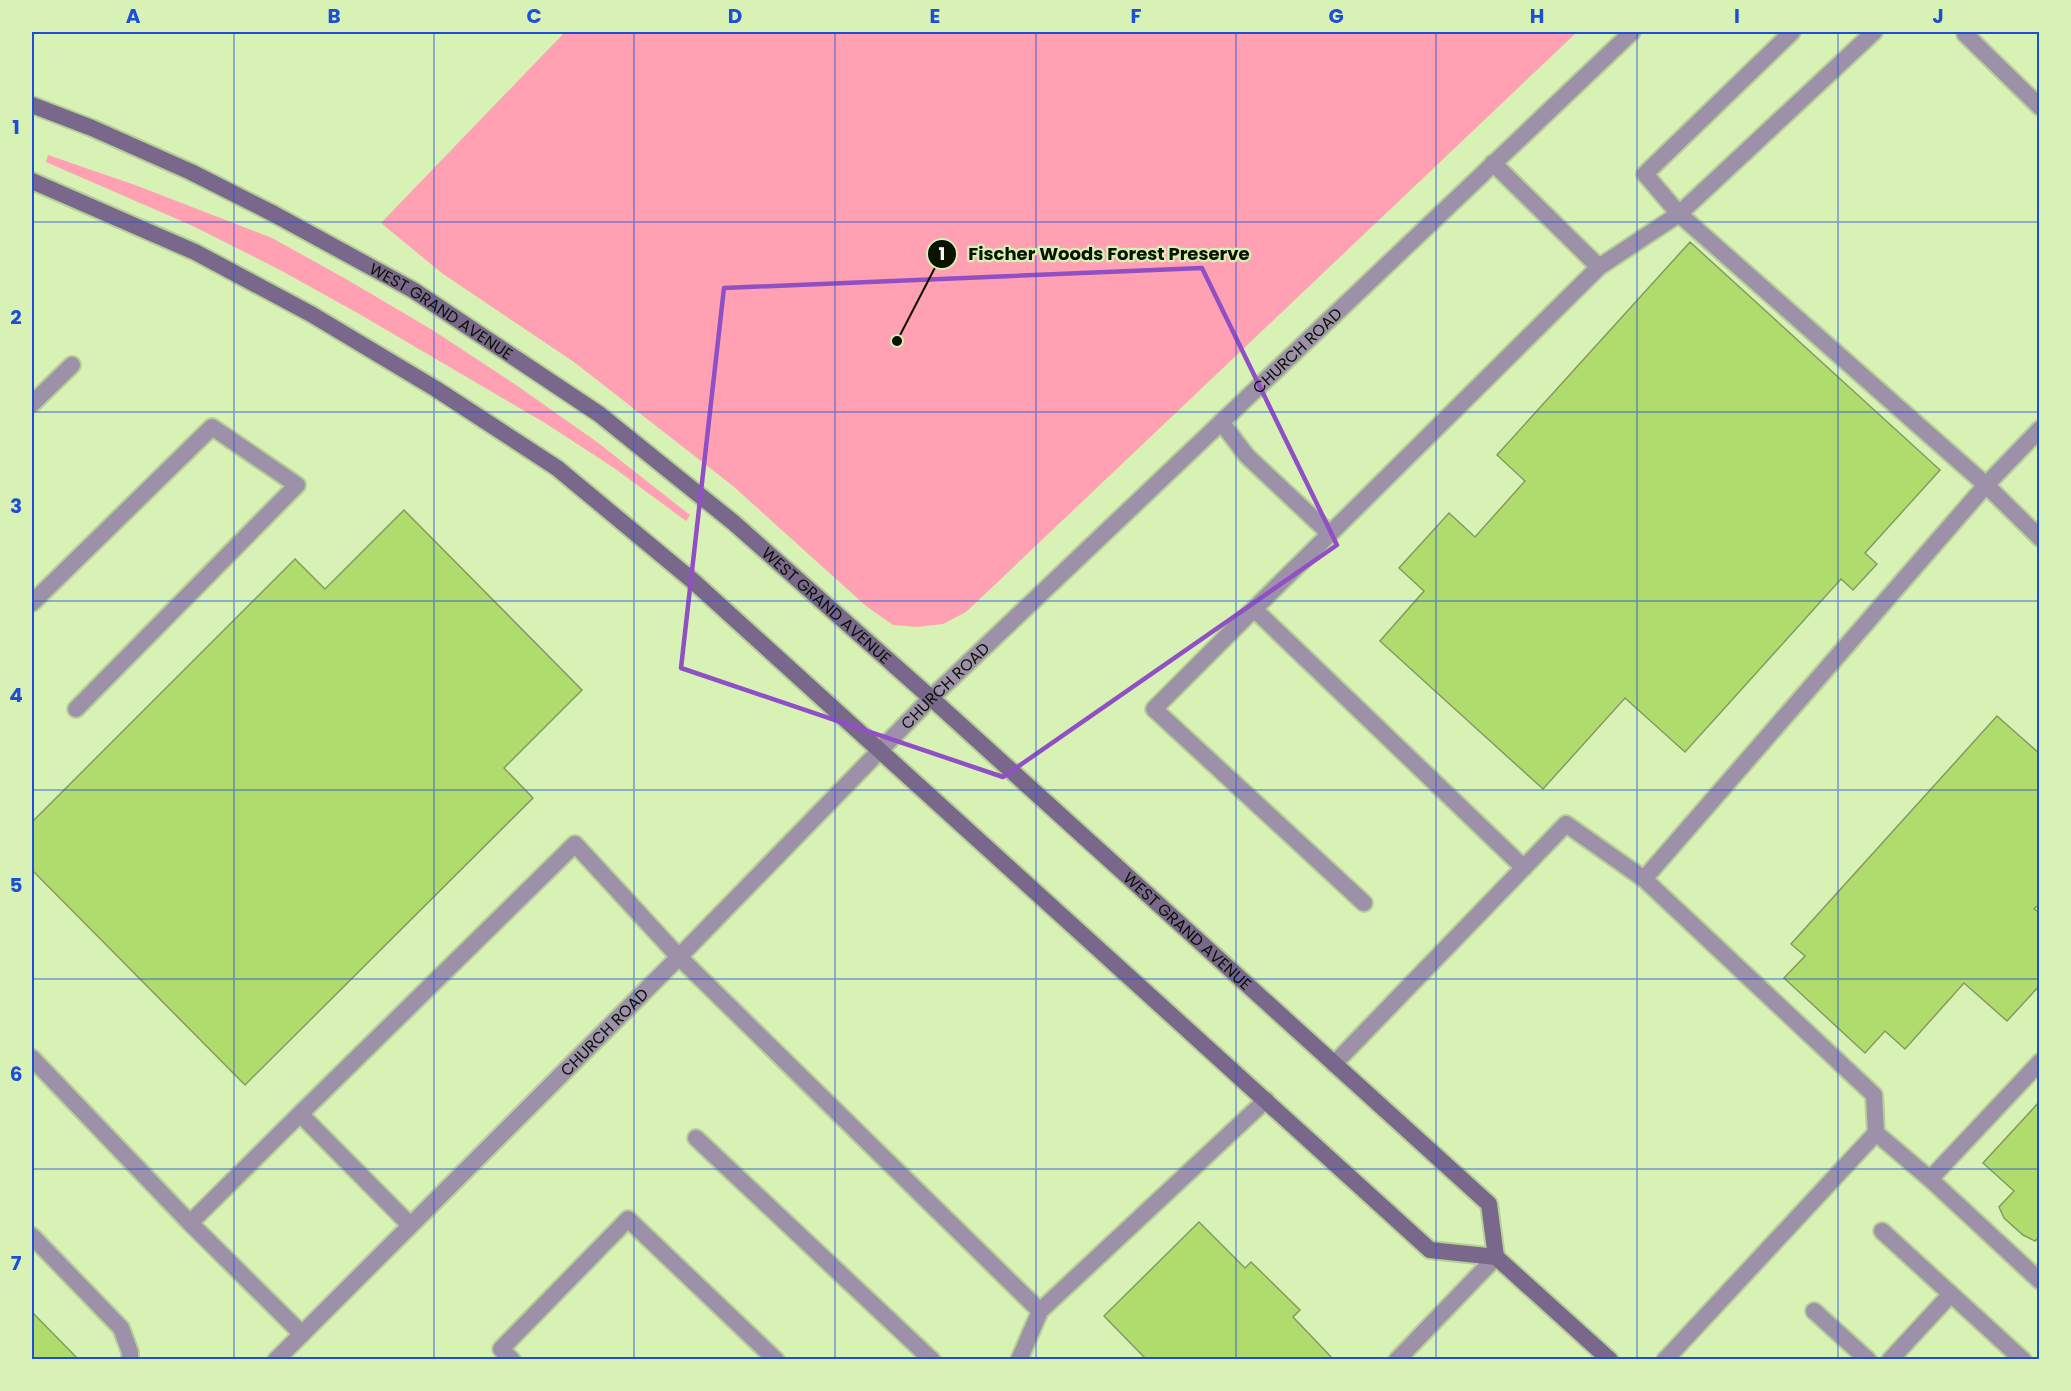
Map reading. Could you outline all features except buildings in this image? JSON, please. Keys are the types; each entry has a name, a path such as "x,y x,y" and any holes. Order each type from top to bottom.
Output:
{"main road":[{"name":"WEST GRAND AVENUE","path":"32,105 92,128 191,172 274,214 413,290 599,414 734,523 931,698 1489,1204 1496,1257"},
{"path":"32,181 195,252 310,314 436,389 557,468 693,581 1430,1250 1496,1257 1610,1359"}],"street":[{"name":"CHURCH ROAD","path":"276,1359 679,957 931,698 1632,32"},
{"path":"1791,32 1645,174 1679,214 1986,485 2040,538"},
{"path":"1364,903 1154,709 1599,267 1679,214 1874,32"},
{"path":"1965,34 2040,107"},
{"path":"1494,163 1599,267"},
{"path":"32,404 72,365"},
{"path":"1221,422 1246,456 1330,534"},
{"path":"32,603 212,428 297,485 76,709"},
{"path":"1644,879 1986,485 2040,429"},
{"path":"1254,609 1524,868"},
{"path":"1334,1064 1566,824 1644,879 1874,1095 1876,1133 1665,1359"},
{"path":"190,1223 575,844 679,957 1040,1311"},
{"path":"32,1058 190,1223 302,1334"},
{"path":"1930,1179 2040,1062"},
{"path":"1019,1359 1040,1311 1266,1100"},
{"path":"300,1114 410,1225"},
{"path":"1876,1133 1930,1179 2040,1281"},
{"path":"696,1138 932,1359"},
{"path":"512,1359 501,1349 628,1220 776,1359"},
{"path":"1882,1231 2023,1359"},
{"path":"32,1236 121,1328 130,1352 130,1359"},
{"path":"1397,1359 1496,1257"},
{"path":"1890,1359 1951,1294"},
{"path":"1814,1311 1868,1359"}],"highlighted area":[{"path":"1202,268 1337,545 1003,777 681,668 724,288"}],"shaded area":[{"path":"565,32 1577,32 966,612 943,624 917,627 893,625 866,606 733,486 574,362 443,274 381,223"},
{"path":"48,155 135,185 272,238 346,279 434,331 516,385 597,442 690,515 686,521 614,468 545,423 361,315 280,270 193,226 46,162"}],"place":[{"name":"Fischer Woods Forest Preserve","path":"897,341"}]}
